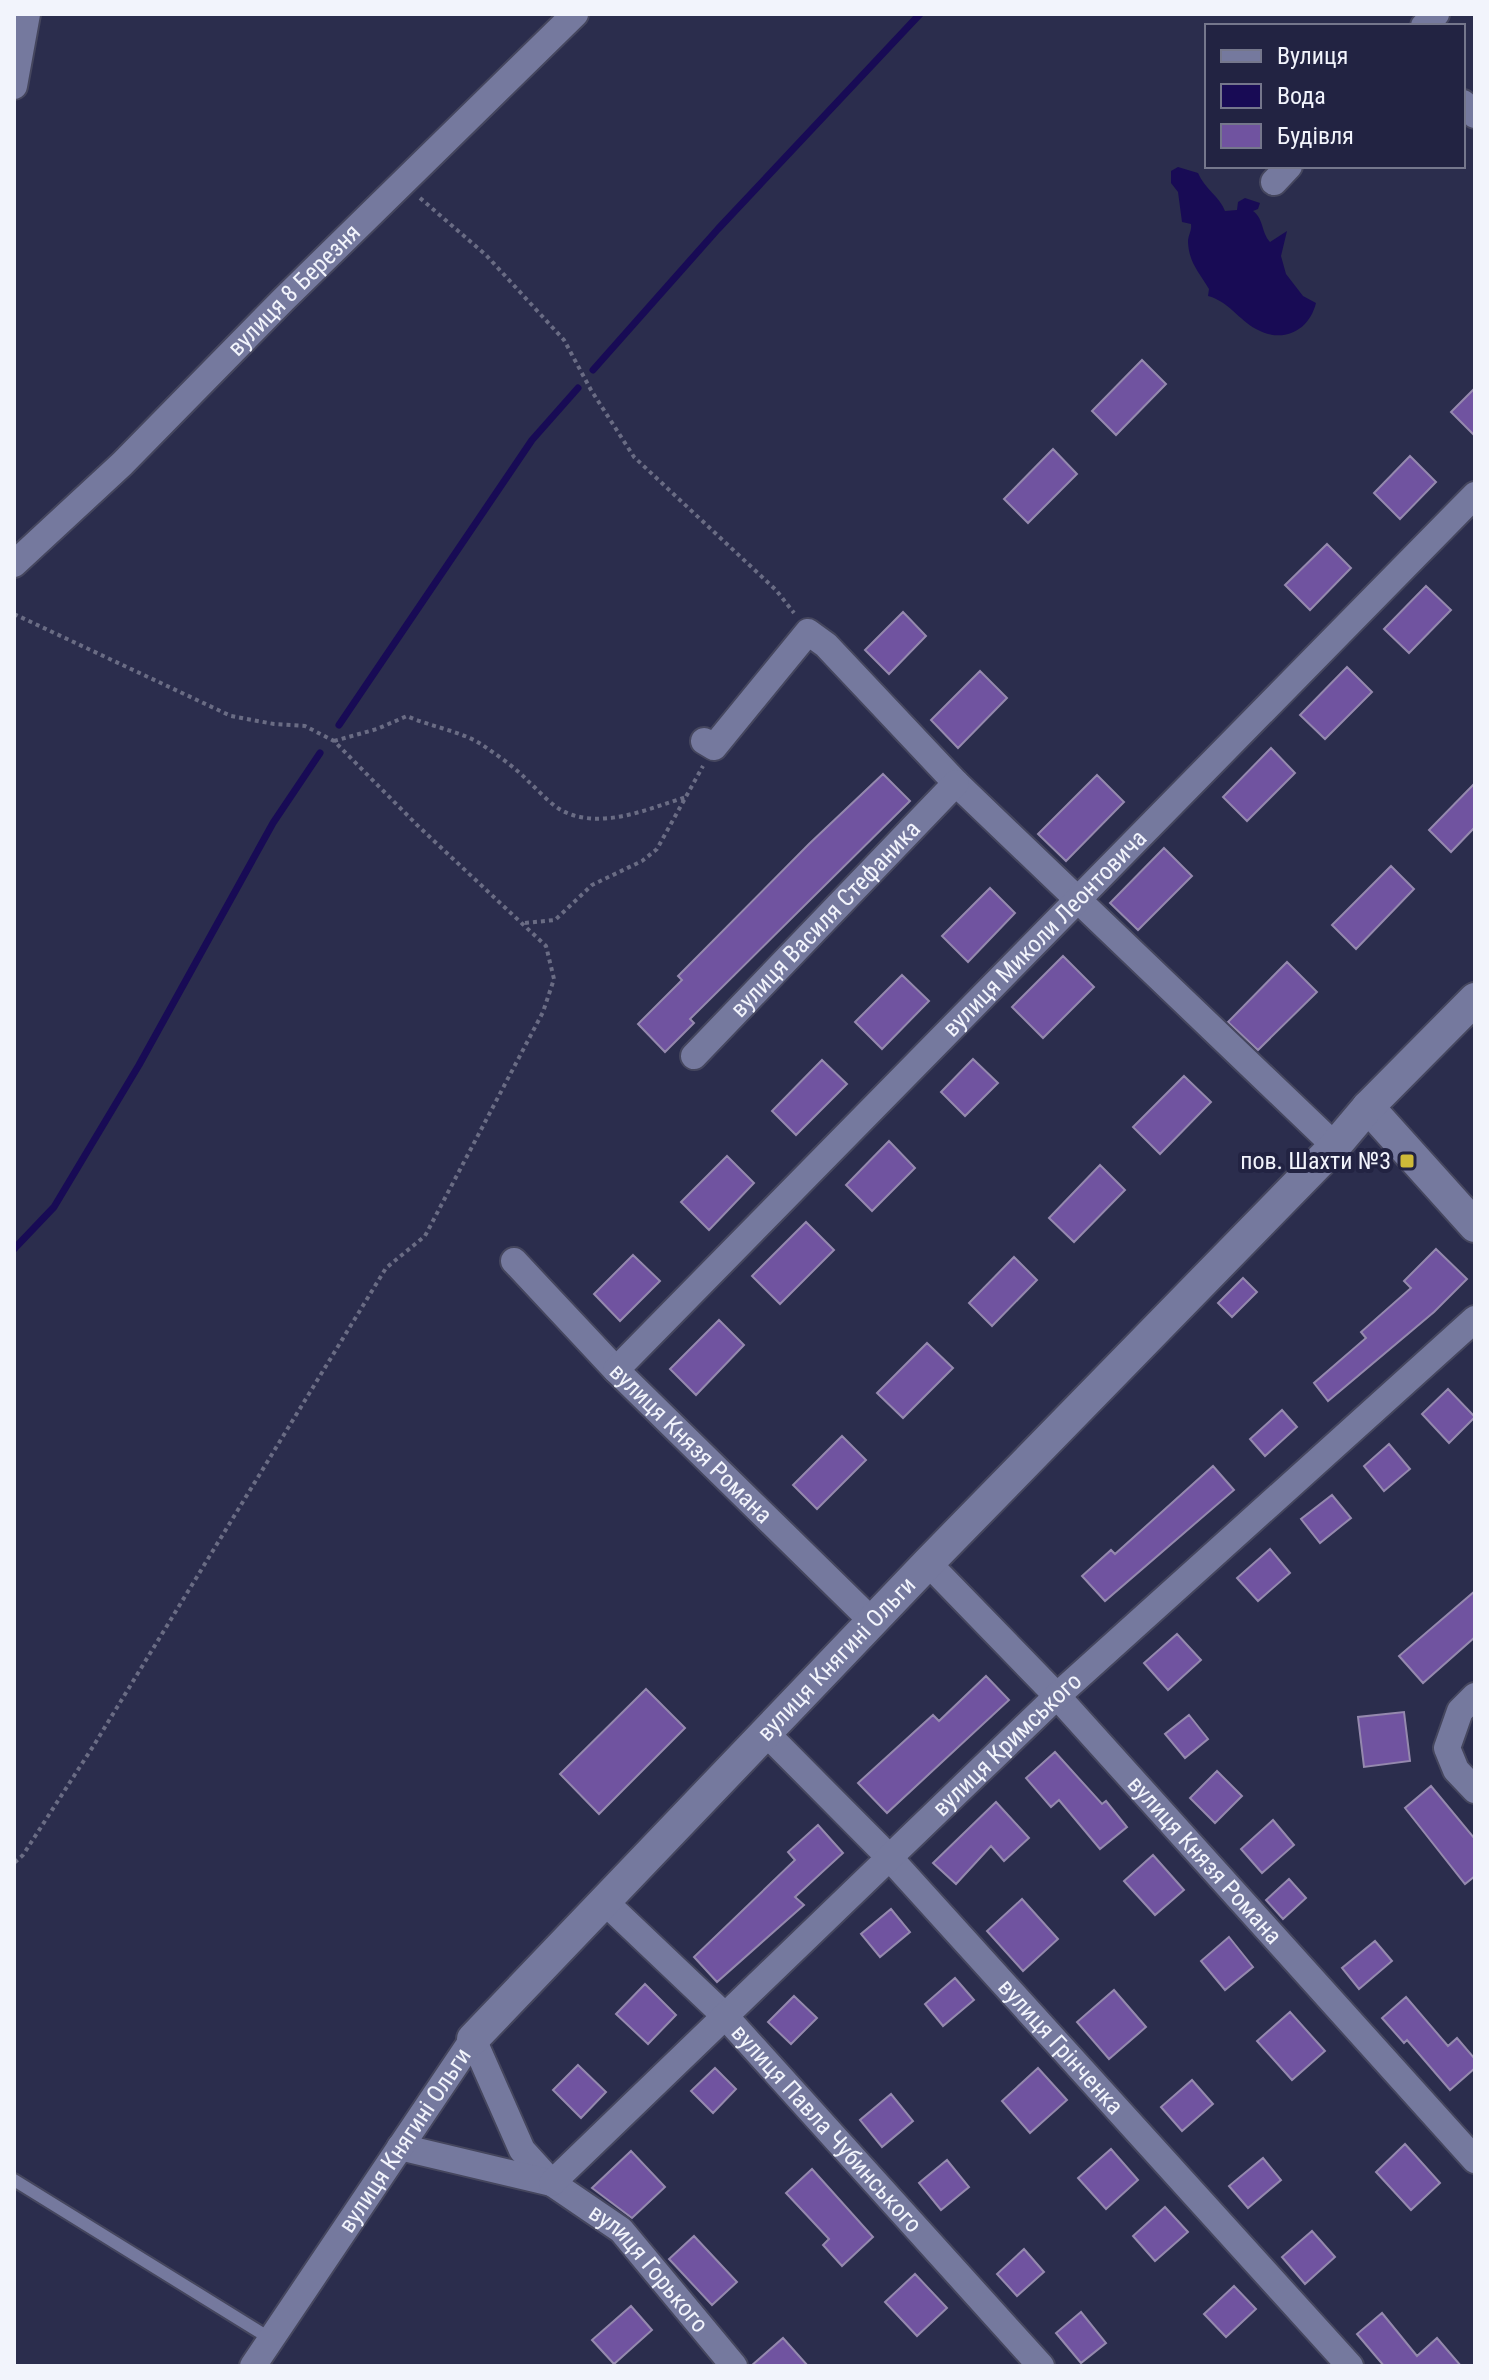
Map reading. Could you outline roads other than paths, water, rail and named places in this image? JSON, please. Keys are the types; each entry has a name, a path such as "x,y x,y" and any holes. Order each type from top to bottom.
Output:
{"street":[{"path":"14,86 27,14"},
{"name":"вулиця 8 Березня","path":"14,564 122,464 575,14"},
{"name":"вулиця Миколи Леонтовича","path":"616,1370 1475,495"},
{"path":"709,744 808,632 826,645 956,783 1335,1146"},
{"name":"вулиця Василя Стефаника","path":"694,1056 956,783"},
{"name":"вулиця Княгині Ольги","path":"253,2366 473,2039 603,1900 1475,999"},
{"path":"1368,1107 1475,1226"},
{"name":"вулиця Князя Романа","path":"514,1261 616,1370 873,1622"},
{"name":"вулиця Кримського","path":"552,2183 1057,1696 1475,1319"},
{"name":"вулиця Князя Романа","path":"928,1563 1057,1696 1475,2160"},
{"path":"1475,1696 1460,1711 1447,1748 1456,1770 1475,1790"},
{"name":"вулиця Грінченка","path":"765,1732 888,1856 1350,2366"},
{"name":"вулиця Павла Чубинського","path":"603,1900 725,2016 1041,2366"},
{"path":"473,2039 522,2150 552,2183"},
{"path":"400,2147 552,2183"},
{"name":"вулиця Горького","path":"552,2183 621,2230 734,2366"}],"lane":[{"path":"14,2180 271,2339"}],"water":[{"path":"1178,167 1198,173 1225,211 1237,210 1238,202 1245,198 1260,203 1258,209 1253,211 1270,242 1287,231 1281,256 1286,274 1303,296 1316,303 1313,313 1301,327 1285,335 1266,333 1250,325 1222,302 1208,296 1209,289 1190,256 1188,242 1191,224 1182,222 1178,192 1171,183 1171,171"}],"waterway":[{"path":"593,370 718,229 920,14"},
{"path":"339,725 532,440 578,388"},
{"path":"14,1249 54,1207 139,1065 273,823 320,753"}],"place":[{"name":"пов. Шахти №3","path":"1407,1161"}]}
